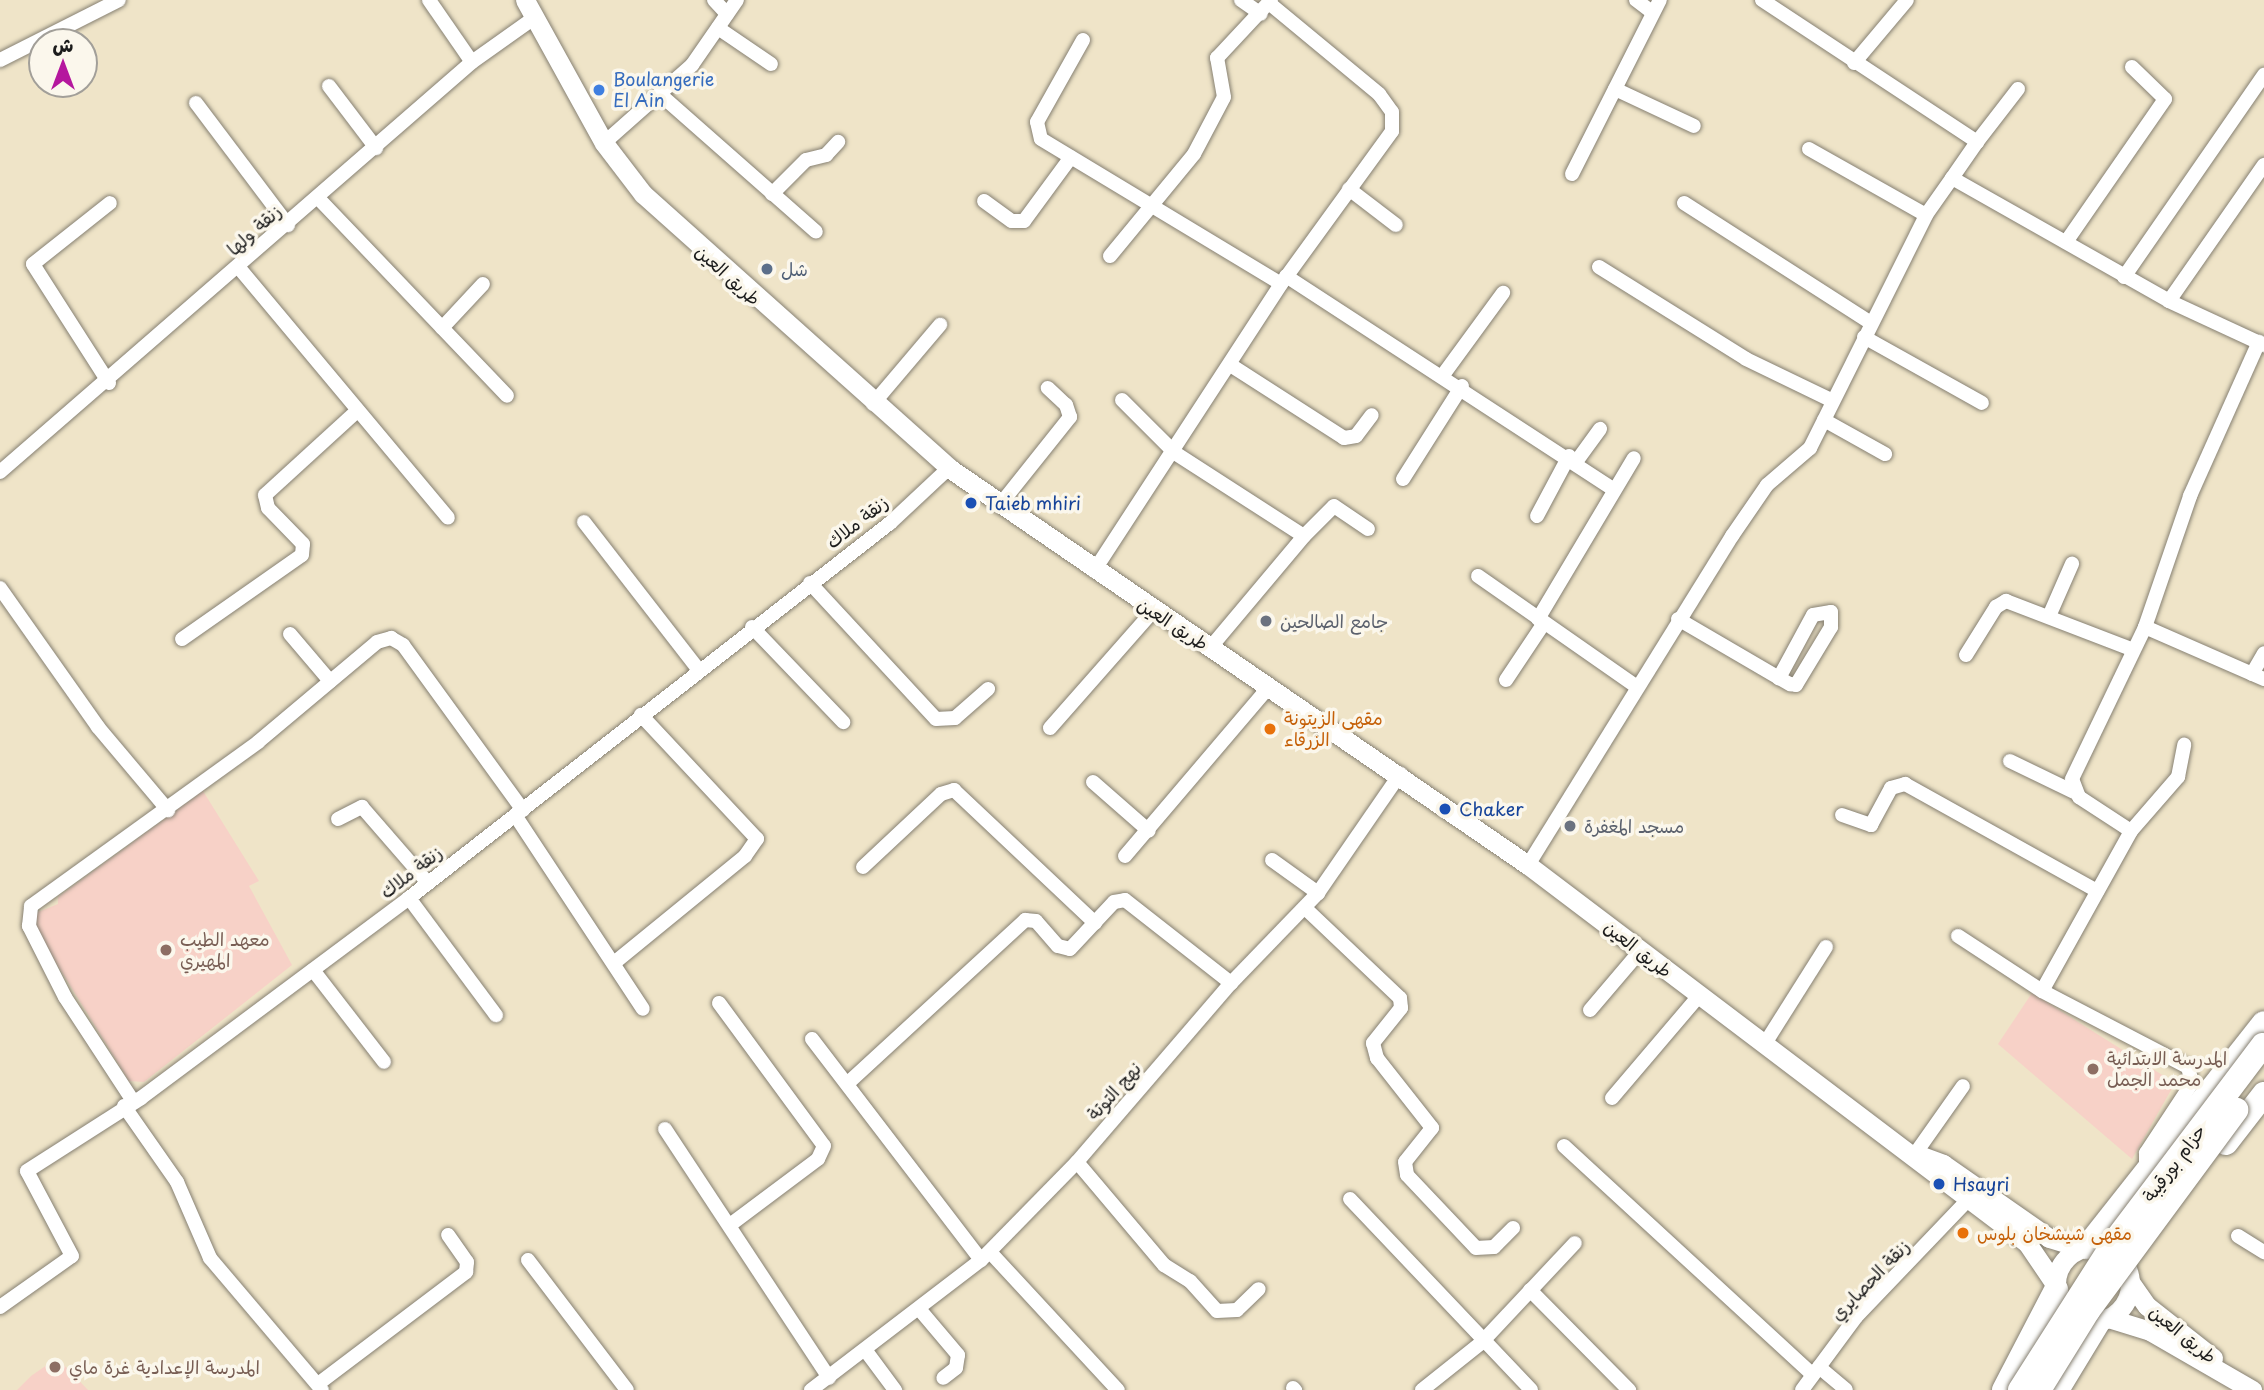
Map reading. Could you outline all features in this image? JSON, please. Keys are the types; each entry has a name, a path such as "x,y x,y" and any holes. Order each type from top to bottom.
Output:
{"highway":[{"path":"2084,1248 2150,1171 2264,1023"},
{"name":"حزام بورقيبة","path":"2020,1390 2117,1238 2264,1045"},
{"name":"حزام بورقيبة","path":"2039,1390 2125,1258 2264,1072"},
{"path":"2130,1279 2264,1094"},
{"path":"2004,1390 2055,1287"},
{"path":"2057,1390 2103,1320"}],"main road":[{"name":"طريق العين","path":"525,0 604,143 672,225 949,468 999,506 1400,774 1528,865 1641,950 1698,997 1915,1154 1968,1200 2027,1243 2055,1287"},
{"name":"طريق العين","path":"1915,1154 1942,1164 2049,1238 2084,1248"},
{"path":"2084,1248 2115,1254 2130,1279 2121,1309 2103,1320 2074,1317 2055,1287 2062,1262 2084,1248"},
{"name":"طريق العين","path":"2130,1279 2147,1306 2246,1386"},
{"name":"طريق العين","path":"2103,1320 2136,1325 2246,1386"}],"street":[{"path":"0,60 119,0"},
{"path":"429,0 472,62"},
{"path":"714,0 727,14"},
{"path":"604,143 662,96 718,28 737,0"},
{"path":"1094,571 1232,366 1284,280 1392,131 1392,112 1379,94 1267,5 1241,0"},
{"path":"1572,174 1657,7 1636,0"},
{"path":"1762,0 1977,142"},
{"path":"1854,63 1907,0"},
{"path":"1110,256 1153,205 1219,110 1224,91 1217,58 1267,5"},
{"name":"زنقة ولها","path":"0,472 109,383 472,62 534,19"},
{"path":"718,28 771,64"},
{"path":"1083,40 1036,127 1041,139 1443,374 1613,489"},
{"path":"2066,242 2165,99 2132,67"},
{"path":"2124,277 2264,75"},
{"path":"328,86 376,148"},
{"path":"1615,89 1694,126"},
{"path":"1528,865 1634,685 1767,485 1806,453 1926,215 2018,89"},
{"path":"662,96 816,232"},
{"path":"195,103 288,225"},
{"path":"772,194 803,162 838,142"},
{"path":"1809,149 1926,215"},
{"path":"984,201 1012,221 1024,221 1071,157"},
{"path":"2169,301 2264,165"},
{"path":"1952,178 2124,277 2261,344 2190,496 2145,626 2131,649 2071,779 2074,792"},
{"path":"1349,189 1396,225"},
{"path":"319,199 506,396"},
{"path":"109,383 33,264 110,202"},
{"path":"1684,203 1871,323"},
{"path":"1599,267 1746,359 1831,400"},
{"path":"240,269 448,519"},
{"path":"442,328 483,284"},
{"path":"1443,374 1503,293"},
{"path":"873,404 940,326"},
{"path":"1864,337 1982,403"},
{"path":"1232,366 1344,438 1356,436 1372,415"},
{"path":"1403,479 1462,386"},
{"path":"999,506 1070,417 1048,388"},
{"path":"1122,400 1175,453 1304,536"},
{"path":"182,639 302,555 303,544 268,508 265,495 357,411"},
{"path":"1824,420 1885,454"},
{"path":"1537,516 1572,459 1600,429"},
{"path":"1506,680 1613,489 1634,457"},
{"name":"زنقة ملاك","path":"0,1307 72,1256 27,1171 128,1104 409,898 810,583 949,468"},
{"path":"1210,648 1330,506 1368,529"},
{"path":"584,522 698,669"},
{"path":"2050,614 2071,564"},
{"path":"1478,576 1634,685"},
{"path":"810,583 936,719 955,718 988,688"},
{"path":"0,588 98,727 168,810"},
{"path":"1966,655 2000,603 2050,614 2131,649"},
{"path":"1051,728 1153,611"},
{"path":"1678,619 1779,678 1793,685 1802,681 1831,626 1831,612 1813,615 1779,678"},
{"path":"2145,626 2258,676 2264,653"},
{"path":"752,627 843,722"},
{"path":"290,634 330,681"},
{"path":"448,1235 467,1262 466,1272 320,1387 210,1258 177,1182 65,998 29,926 31,906 168,810 377,642 398,640 519,812 643,1009"},
{"path":"1125,856 1268,688"},
{"path":"614,963 745,856 757,839 641,715"},
{"path":"2042,992 2132,831 2178,777 2184,745"},
{"path":"2010,761 2074,792 2132,831"},
{"name":"نهج التوتة","path":"811,1390 920,1310 985,1256 1077,1162 1231,984 1318,893 1400,774"},
{"path":"1093,782 1149,831"},
{"path":"1842,815 1871,825 1891,788 1905,784 2097,891"},
{"path":"863,867 942,794 954,790 1095,923"},
{"path":"338,819 362,807 428,883"},
{"path":"1272,860 1318,893"},
{"path":"409,898 496,1015"},
{"path":"848,1083 1025,920 1036,921 1066,949 1125,900 1231,984"},
{"path":"1305,908 1400,998 1401,1009 1373,1043 1377,1058 1432,1128 1405,1161 1407,1175 1476,1248 1494,1247 1513,1228"},
{"path":"1958,936 2042,992 2179,1059 2191,1072 2188,1094 2146,1153 2150,1171"},
{"path":"1764,1045 1826,947"},
{"path":"1590,1010 1641,950"},
{"path":"313,970 384,1062"},
{"path":"1612,1098 1698,997"},
{"path":"719,1003 824,1146 818,1158 731,1224"},
{"path":"812,1039 985,1256 1118,1390"},
{"path":"1915,1154 1963,1086"},
{"path":"665,1129 731,1224 829,1378"},
{"path":"1564,1146 1816,1371 1846,1390"},
{"path":"1077,1162 1164,1265 1190,1281 1217,1311 1237,1310 1259,1289"},
{"path":"1350,1199 1481,1343 1531,1390"},
{"name":"زنقة الحصايري","path":"1802,1390 1856,1317 1968,1200"},
{"path":"2238,1236 2264,1252"},
{"path":"1422,1390 1481,1343 1575,1243"},
{"path":"528,1260 627,1390"},
{"path":"1530,1290 1629,1390"},
{"path":"920,1310 958,1355 956,1368 943,1378"},
{"path":"866,1351 895,1390"}],"shaded area":[{"name":"معهد الطيب المهيري","path":"203,791 259,881 249,886 292,965 144,1082 129,1081 34,927 36,913 58,904 58,897"},
{"name":"المدرسة الابتدائية محمد الجمل","path":"2032,993 2175,1083 2132,1159 1998,1044"},
{"name":"المدرسة الإعدادية غرة ماي","path":"57,1358 88,1390 17,1390 31,1376"}],"place":[{"name":"Boulangerie El Ain","path":"599,90"},
{"name":"شل","path":"767,269"},
{"name":"Taieb mhiri","path":"971,503"},
{"name":"جامع الصالحين","path":"1266,621"},
{"name":"مقهى الزيتونة الزرقاء","path":"1270,729"},
{"name":"Chaker","path":"1445,809"},
{"name":"مسجد المغفرة","path":"1570,826"},
{"name":"معهد الطيب المهيري","path":"166,950"},
{"name":"المدرسة الابتدائية محمد الجمل","path":"2093,1069"},
{"name":"Hsayri","path":"1939,1184"},
{"name":"مقهى شيشخان بلوس","path":"1963,1233"},
{"name":"المدرسة الإعدادية غرة ماي","path":"55,1367"}]}
